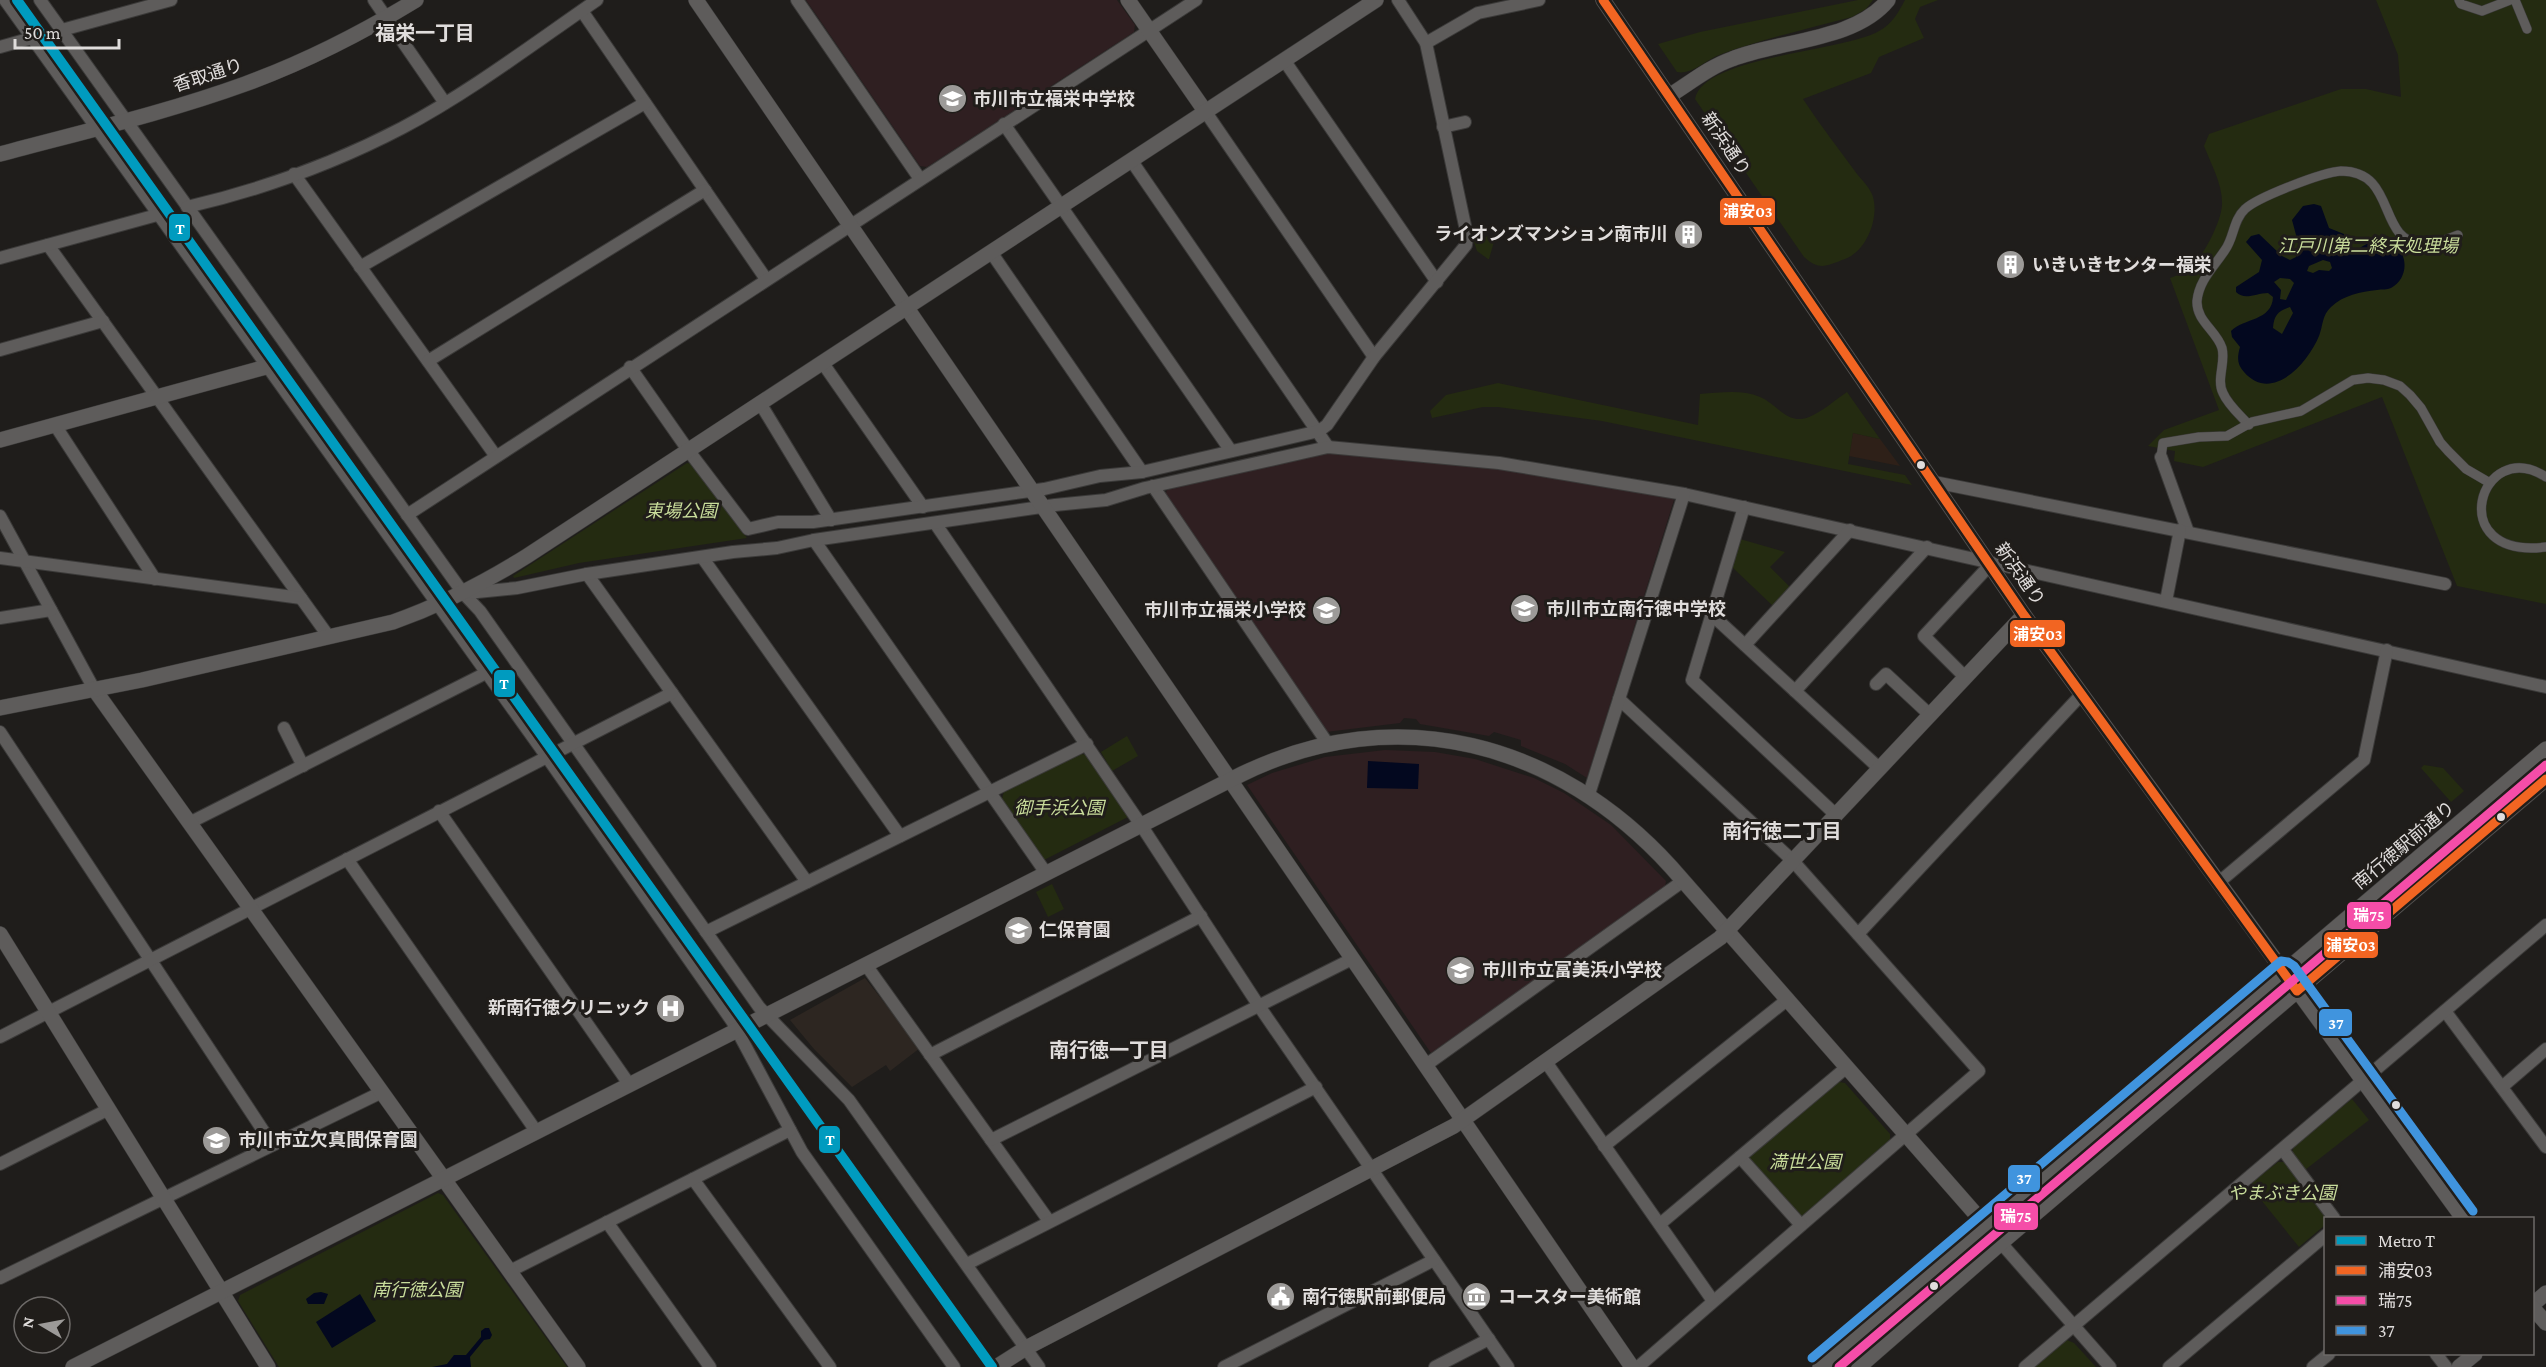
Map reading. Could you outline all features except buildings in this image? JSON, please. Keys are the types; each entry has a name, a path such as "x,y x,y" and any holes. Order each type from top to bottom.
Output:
{"street":[{"path":"5,0 547,757 737,1030 802,1152 954,1367"},
{"path":"40,0 463,593 480,611 766,1015 849,1100 1039,1367"},
{"path":"62,30 171,0"},
{"path":"374,0 445,103"},
{"name":"香取通り","path":"0,154 247,84 325,50 387,18 416,0"},
{"path":"187,207 294,174 377,140 445,103 597,0"},
{"path":"696,0 1632,1367"},
{"path":"797,0 920,179"},
{"path":"1128,0 1374,357"},
{"path":"407,514 1196,0"},
{"path":"0,708 142,680 393,622 463,593 517,562 1376,0"},
{"path":"630,367 688,450 748,529 778,522 813,522 1032,491 1100,476 1142,472 1319,431 1327,425 1374,357 1465,249 1467,240 1426,43 1398,0"},
{"path":"1426,43 1478,13 1539,0"},
{"name":"新浜通り","path":"1603,0 2024,615 2462,1217"},
{"path":"1669,96 1707,71 1734,58 1860,23 1881,9 1888,0"},
{"path":"2459,0 2460,4 2481,11 2510,0"},
{"path":"2515,0 2527,29"},
{"path":"582,11 766,279"},
{"path":"0,47 32,38"},
{"path":"1284,60 1437,282"},
{"path":"360,267 645,103"},
{"path":"1443,127 1465,122"},
{"path":"1004,124 1232,451"},
{"path":"1131,160 1328,447"},
{"path":"2249,425 2222,392 2220,385 2224,363 2223,350 2218,339 2200,316 2197,305 2202,281 2227,248 2236,222 2244,210 2256,201 2319,175 2343,171 2370,180 2380,190 2388,216 2404,237 2424,244 2458,235"},
{"path":"294,174 495,455"},
{"path":"428,361 705,190"},
{"path":"0,258 157,214"},
{"path":"48,245 329,637"},
{"path":"991,252 1142,472"},
{"path":"0,350 103,321"},
{"path":"822,362 923,507"},
{"path":"0,441 266,367"},
{"path":"2166,601 2184,531 2161,457 2163,443 2199,437 2227,436 2249,425 2301,411 2353,381 2368,378 2384,380 2400,386 2421,408 2448,452 2466,469 2490,483"},
{"path":"760,403 831,519"},
{"path":"55,425 155,579"},
{"path":"463,593 517,588 587,574 777,548 814,540 1043,507 1094,503 1153,486 1328,447 1499,463 1684,494 2546,687"},
{"path":"2546,477 2523,468 2508,468 2490,483 2481,506 2482,516 2491,534 2501,543 2522,549 2546,547"},
{"path":"1934,482 2445,584"},
{"path":"1153,486 1328,744"},
{"path":"1589,794 1684,494"},
{"path":"1744,507 1692,680 1836,815"},
{"path":"0,516 94,688 578,1367"},
{"path":"935,523 1142,825 1259,1006 1508,1367"},
{"path":"1745,645 1850,530"},
{"path":"814,540 1046,873"},
{"path":"1795,691 1927,547"},
{"path":"702,557 900,836"},
{"path":"0,558 301,598"},
{"path":"1965,677 1924,636 1988,562"},
{"path":"587,574 807,882"},
{"path":"0,618 51,610"},
{"path":"1712,614 1880,769"},
{"path":"996,1367 1026,1348 1463,1121 1727,931 2024,615"},
{"path":"2218,883 2364,760 2387,650"},
{"path":"189,823 486,673"},
{"path":"1876,684 1886,674 1930,715"},
{"path":"0,1037 672,693"},
{"path":"1858,934 2081,695"},
{"path":"1619,699 1793,861 1979,1071 1638,1367"},
{"path":"284,729 303,766"},
{"path":"0,732 272,1144"},
{"path":"73,1367 1229,780 1279,757 1328,744 1385,738 1421,738 1459,743 1522,760 1550,772 1589,794 1641,836 1788,999 2110,1367"},
{"path":"706,932 1086,744"},
{"name":"南行徳駅前通り","path":"1820,1367 2546,749"},
{"path":"1859,1367 2001,1243 2546,779"},
{"path":"440,811 629,1084"},
{"path":"347,859 536,1131"},
{"path":"1426,1065 1683,881"},
{"path":"930,1054 1201,916"},
{"path":"2025,1367 2546,925"},
{"path":"0,933 268,1367"},
{"path":"991,1140 1352,959"},
{"path":"866,965 1048,1221"},
{"path":"1604,1146 1788,999"},
{"path":"2445,1011 2546,1147"},
{"path":"2502,1088 2546,1049"},
{"path":"1546,1062 1713,1301"},
{"path":"1659,1224 1847,1067"},
{"path":"967,1264 1048,1221 1316,1088"},
{"path":"0,1278 382,1092"},
{"path":"0,1164 109,1109"},
{"path":"510,1271 790,1130"},
{"path":"2283,1150 2333,1217"},
{"path":"1740,1157 1802,1225"},
{"path":"693,1179 830,1367"},
{"path":"608,1222 710,1367"},
{"path":"2169,1367 2324,1236"},
{"path":"1224,1367 1434,1260"},
{"path":"2534,1304 2546,1293"},
{"path":"2534,1308 2546,1323"},
{"path":"1436,1367 1489,1339"},
{"path":"2313,1367 2327,1355"},
{"path":"2459,1367 2473,1355"}],"shaded area":[{"name":"市川市立福栄中学校","path":"806,0 1117,0 1135,25 1134,32 927,167 920,166"},
{"path":"1853,433 1880,439 1900,466 1849,456"},
{"path":"1327,453 1499,468 1671,497 1674,500 1587,778 1565,764 1521,746 1521,740 1494,732 1489,736 1420,724 1416,719 1404,718 1400,723 1326,732 1165,495 1168,488"},
{"name":"市川市立富美浜小学校","path":"1385,750 1435,752 1475,759 1534,778 1564,793 1611,825 1666,881 1665,888 1431,1053 1247,785 1272,773 1325,757"},
{"path":"865,978 920,1048 890,1071 886,1065 852,1087 814,1049 790,1020"}],"green space":[{"path":"1858,0 1873,0 1866,9 1852,17 1735,49 1688,71 1677,72 1658,44 1700,32"},
{"path":"1905,0 1938,0 1920,7 1915,19 1924,38 1879,57 1871,73 1803,99 1868,188 1874,205 1870,233 1859,249 1845,259 1819,266 1804,257 1695,99 1704,85 1722,73 1747,64 1861,38 1879,31 1891,22"},
{"name":"江戸川第二終末処理場","path":"2376,0 2546,0 2546,604 2457,586 2382,397 2203,467 2174,461 2175,451 2148,446 2164,430 2219,410 2170,278 2185,271 2199,258 2210,240 2221,213 2221,190 2204,146 2209,134 2341,89 2366,89 2401,97 2398,55"},
{"path":"1496,235 1488,259 1477,251 1473,239"},
{"path":"1498,383 1698,425 1700,394 1745,393 1766,400 1788,416 1802,419 1819,412 1847,392 1880,439 1853,433 1848,464 1905,475 1912,485 1602,421 1498,407 1483,407 1432,418 1430,411 1446,395"},
{"name":"東場公園","path":"687,463 692,464 747,538 579,563 514,578 513,576"},
{"path":"1740,539 1785,552 1770,567 1790,587 1773,606 1732,567"},
{"path":"1127,736 1138,756 1112,771 1101,752"},
{"name":"御手浜公園","path":"1081,754 1088,755 1130,816 1044,860 1002,799 1004,791"},
{"path":"2424,765 2443,768 2464,791 2451,802 2421,768"},
{"path":"1052,884 1064,909 1048,917 1036,892"},
{"name":"満世公園","path":"1839,1082 1845,1083 1890,1134 1890,1141 1804,1216 1798,1216 1749,1161 1750,1154"},
{"path":"2352,1099 2369,1120 2305,1170 2292,1153 2294,1146"},
{"name":"やまぶき公園","path":"2278,1162 2285,1162 2325,1217 2324,1226 2299,1247 2249,1185"},
{"name":"南行徳公園","path":"438,1193 443,1195 567,1367 279,1367 238,1301 240,1295"},
{"path":"2067,1340 2074,1343 2096,1367 2035,1367"}],"water":[{"path":"2314,204 2321,206 2329,228 2344,234 2347,251 2352,254 2376,241 2388,241 2394,244 2402,254 2404,271 2400,281 2391,288 2359,293 2336,303 2328,310 2319,336 2307,358 2288,376 2277,382 2266,384 2255,381 2240,366 2238,354 2240,347 2232,337 2231,331 2268,311 2273,297 2268,293 2251,296 2239,295 2236,287 2259,272 2262,260 2246,242 2251,236 2259,234 2282,256 2290,260 2296,257 2299,246 2292,220 2303,206","holes":["2323,260 2330,262 2332,268 2329,271 2319,270 2313,273 2307,271 2309,266","2280,278 2290,279 2294,283 2286,300 2280,299 2281,290 2274,282","2290,307 2293,313 2282,334 2273,328 2277,314"]},
{"path":"1368,761 1419,764 1418,789 1367,788"},
{"path":"314,1293 328,1294 324,1304 308,1304 306,1299"},
{"path":"360,1294 376,1321 332,1348 316,1322"},
{"path":"489,1328 492,1335 490,1339 484,1340 470,1357 471,1367 432,1367 447,1364 454,1355 466,1355 481,1337 481,1331"}],"metro line":[{"name":"T","path":"17,0 992,1367"}],"transit line":[{"name":"浦安03","path":"1603,0 2024,615 2297,991 2546,779"},
{"name":"瑞75","path":"1839,1367 2546,765"},
{"name":"37","path":"1812,1358 2281,961 2294,966 2473,1211"}],"place":[{"name":"市川市立福栄中学校","path":"952,99"},
{"name":"ライオンズマンション南市川","path":"1689,234"},
{"name":"いきいきセンター福栄","path":"2011,265"},
{"name":"市川市立南行徳中学校","path":"1525,609"},
{"name":"市川市立福栄小学校","path":"1327,610"},
{"name":"仁保育園","path":"1018,930"},
{"name":"市川市立富美浜小学校","path":"1461,970"},
{"name":"新南行徳クリニック","path":"671,1008"},
{"name":"市川市立欠真間保育園","path":"217,1140"},
{"name":"南行徳駅前郵便局","path":"1281,1297"},
{"name":"コースター美術館","path":"1477,1297"}],"district":[{"name":"福栄一丁目","path":"425,33"},
{"name":"南行徳二丁目","path":"1782,831"},
{"name":"南行徳一丁目","path":"1109,1050"}]}
